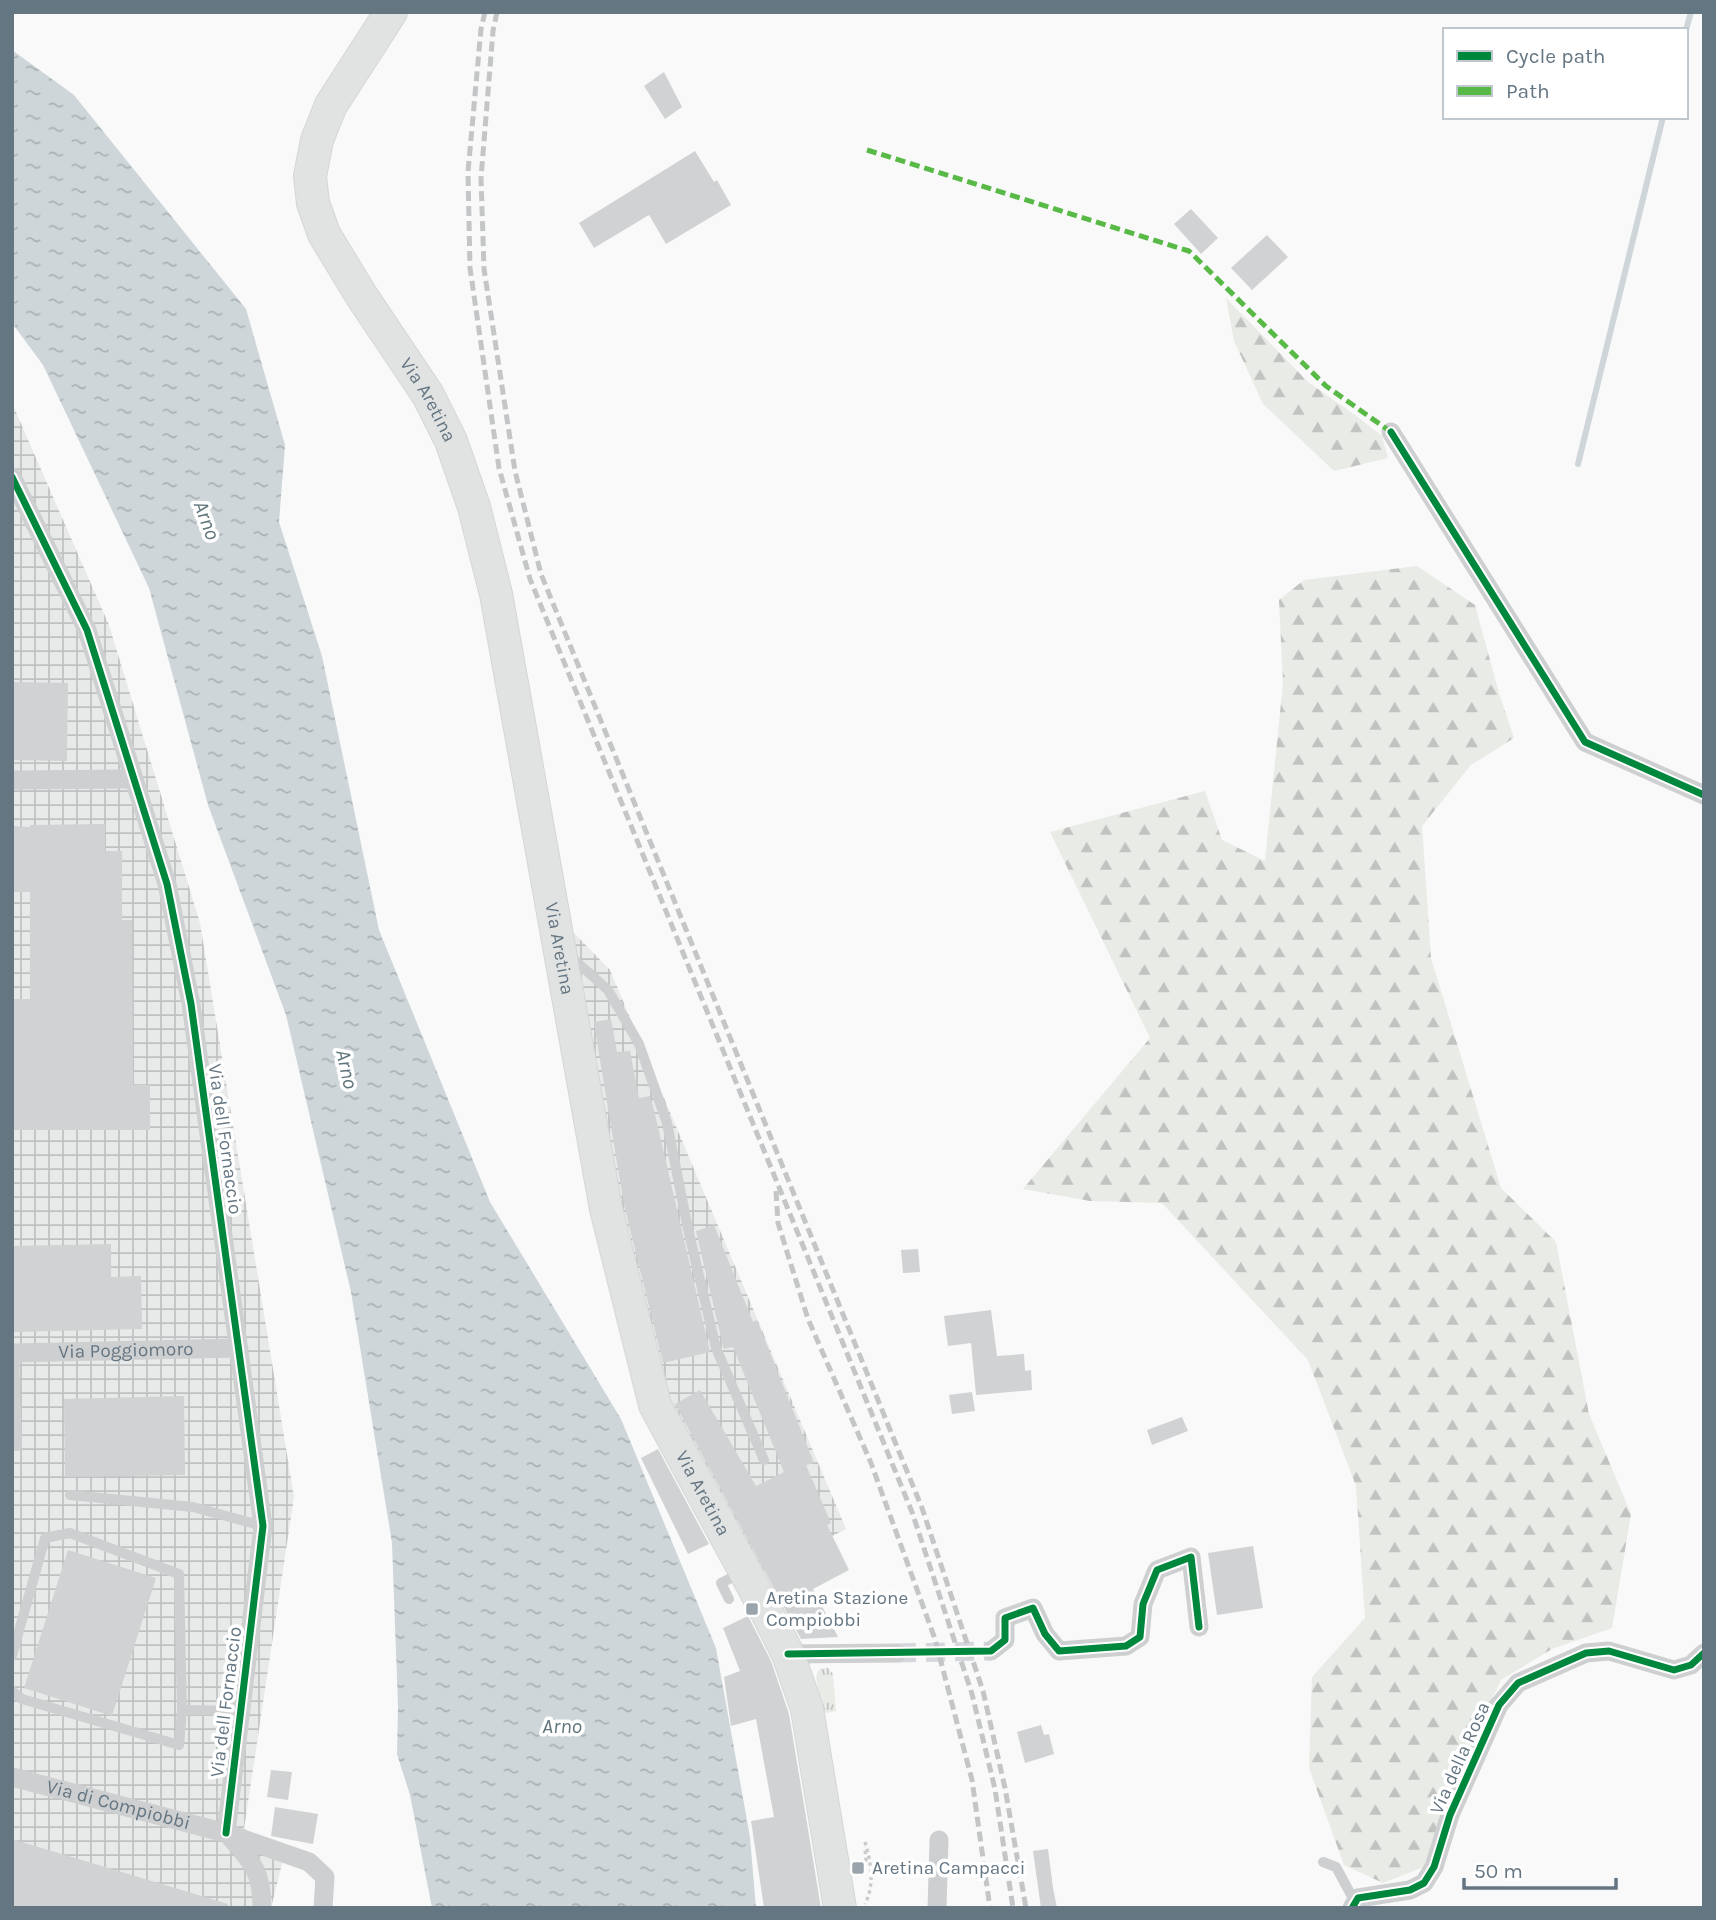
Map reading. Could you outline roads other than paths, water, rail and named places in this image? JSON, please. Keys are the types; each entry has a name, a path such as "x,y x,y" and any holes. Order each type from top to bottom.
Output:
{"main road":[{"name":"Via Aretina","path":"391,12 331,105 317,140 310,176 313,203 324,234 428,395 451,441 474,507 496,594 606,1209 655,1405 660,1422 788,1654 807,1709 853,1906"}],"street":[{"path":"1391,432 1585,742 1704,795"},
{"name":"Via dell Fornaccio","path":"12,477 87,630 167,884 191,1004 263,1526 226,1833"},
{"path":"12,780 134,779"},
{"name":"Via Poggiomoro","path":"13,1353 239,1348"},
{"path":"991,1651 1005,1640 1005,1618 1033,1608 1045,1634 1059,1651 1126,1646 1140,1637 1143,1604 1157,1570 1191,1557 1199,1627"},
{"name":"Via della Rosa","path":"1353,1905 1359,1898 1410,1890 1424,1883 1434,1867 1450,1815 1499,1705 1518,1683 1586,1653 1609,1651 1674,1670 1691,1665 1704,1653"},
{"path":"788,1654 897,1653"},
{"name":"Via di Compiobbi","path":"12,1777 226,1833 309,1862 324,1877 323,1908"},
{"path":"226,1833 252,1862 262,1894 262,1908"},
{"path":"937,1908 939,1840"}],"lane":[{"path":"559,947 608,990 639,1044 667,1123 716,1348 764,1461"},
{"path":"12,1445 17,1446 13,1353"},
{"path":"70,1495 193,1507 263,1526"},
{"path":"12,1656 45,1538 70,1533 179,1574 182,1710 179,1745 22,1699 12,1691"},
{"path":"729,1600 721,1583 744,1571"},
{"path":"182,1710 240,1710"},
{"path":"1323,1862 1336,1867 1353,1905"}],"water":[{"name":"Arno","path":"12,50 74,95 246,309 285,445 279,522 322,656 379,930 490,1202 621,1419 716,1648 750,1837 756,1908 432,1908 410,1795 397,1754 398,1706 392,1543 351,1292 286,1015 208,805 149,588 43,365 12,323"}],"waterway":[{"path":"1687,28 1691,12"},
{"path":"1578,464 1663,119"}],"tunnel":[{"path":"897,1653 991,1651"}],"railway":[{"path":"485,12 481,29 468,172 470,268 499,468 530,579 912,1512 972,1694 995,1789 1013,1908"},
{"path":"497,12 493,31 481,178 484,269 515,471 541,574 922,1508 983,1691 1005,1788 1026,1908"},
{"path":"776,1191 778,1223 808,1319 871,1463 935,1639 972,1780 990,1908"}],"place":[{"name":"Aretina Stazione Compiobbi","path":"752,1609"},
{"name":"Aretina Campacci","path":"858,1868"}]}
